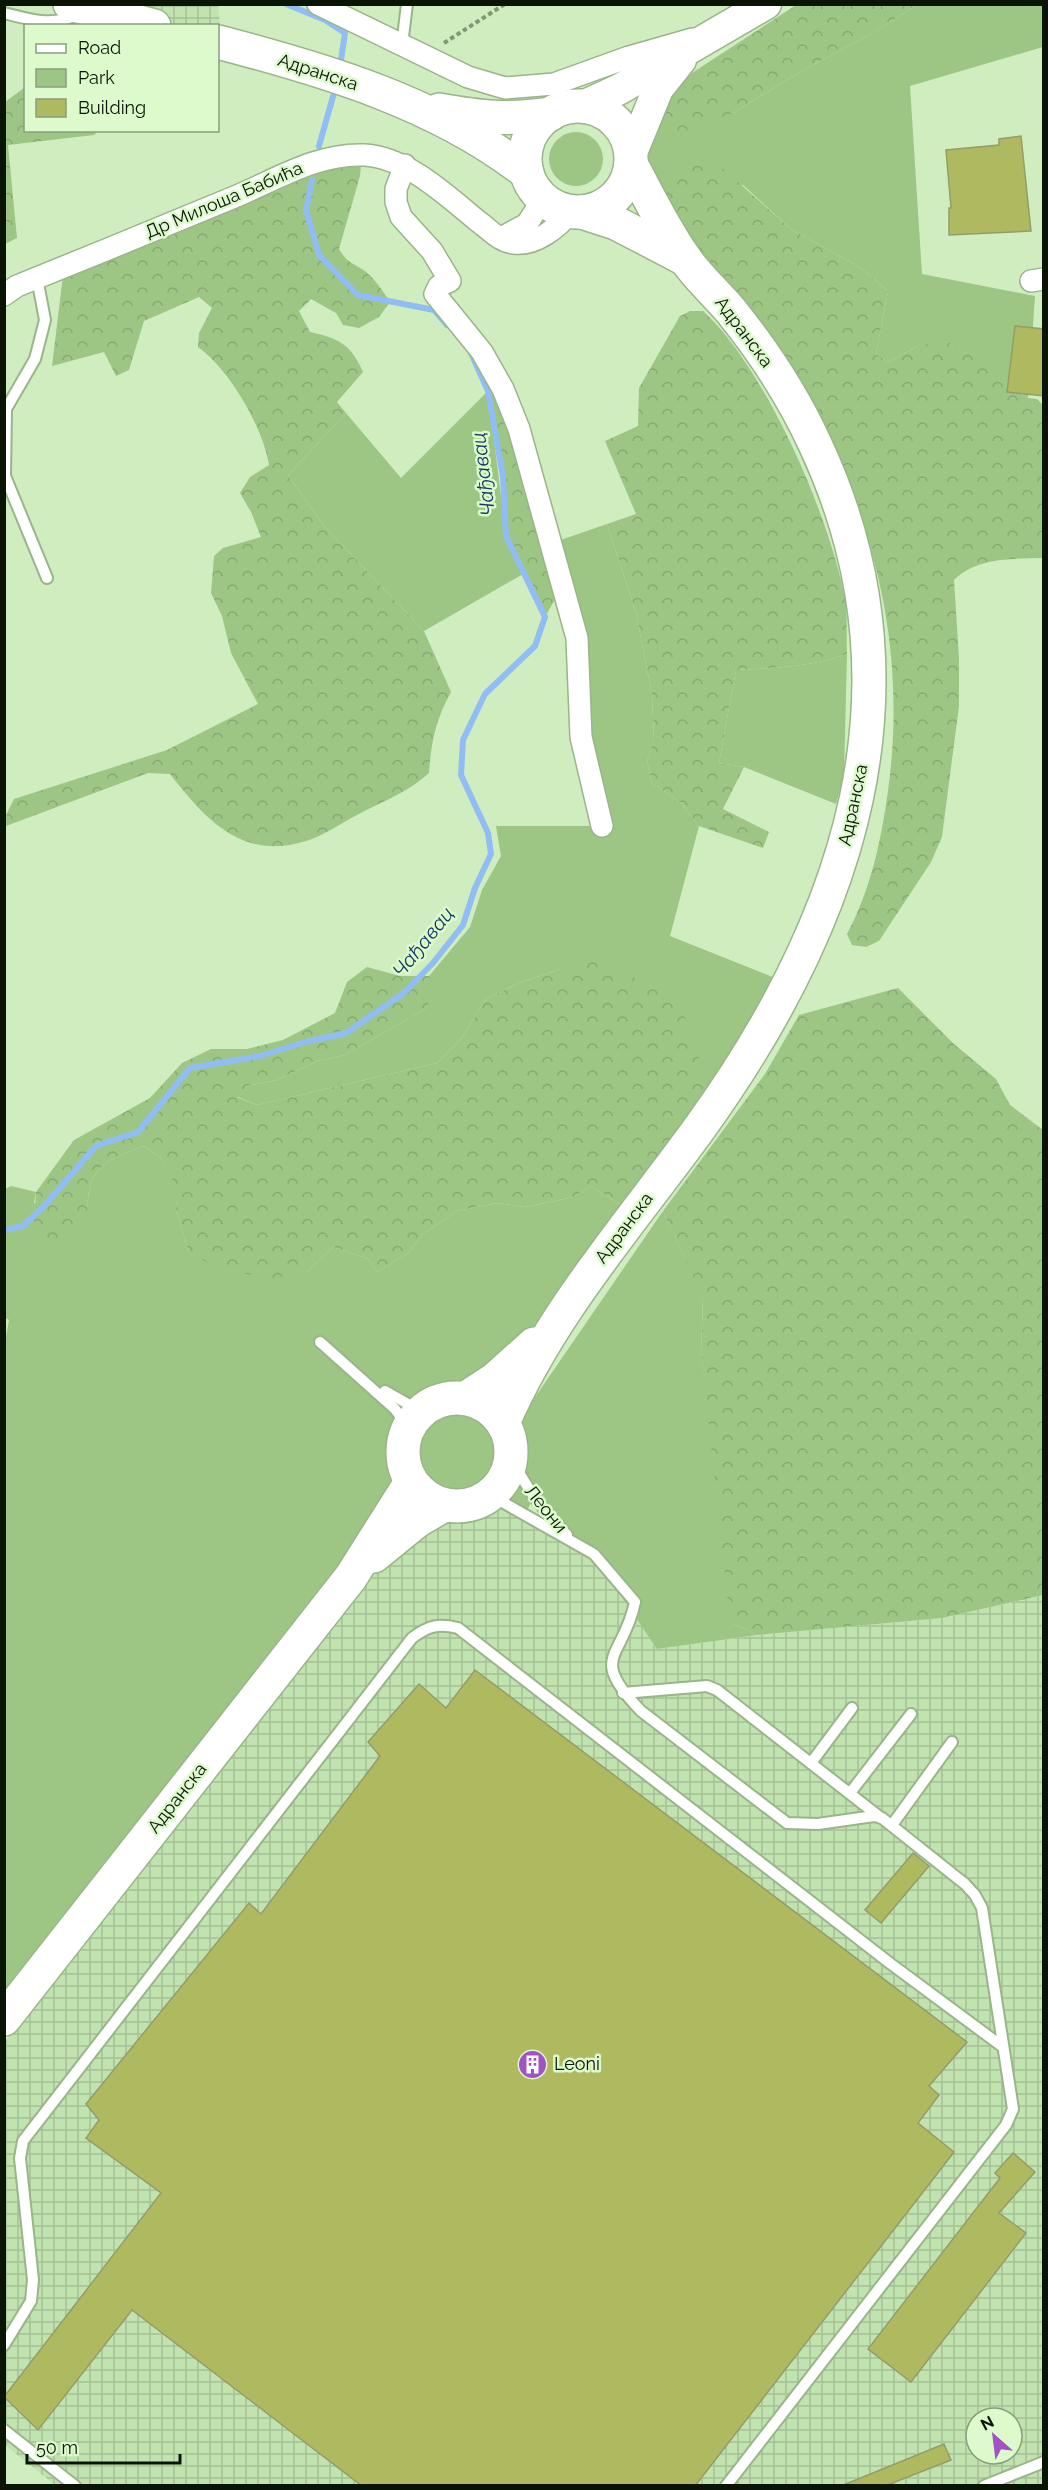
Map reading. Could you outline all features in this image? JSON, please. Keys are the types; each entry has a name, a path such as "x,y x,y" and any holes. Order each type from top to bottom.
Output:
{"main road":[{"path":"81,6 147,24"},
{"name":"Адранска","path":"219,42 354,83 416,106 505,156 556,199 616,223 684,258"},
{"name":"Адранска","path":"416,106 485,118 508,119 551,114"},
{"path":"583,106 603,112 619,126 631,160 626,182 615,197 600,207 556,199 525,154 531,135 551,114 583,106"},
{"name":"Адранска","path":"503,1423 521,1384 559,1320 617,1234 702,1125 740,1069 790,984 814,936 842,857 861,775 867,729 869,656 863,600 852,545 836,494 799,411 769,363 729,309 684,258 631,160"},
{"name":"Адранска","path":"466,1398 495,1379 559,1320"},
{"path":"466,1398 484,1404 503,1423 509,1435 511,1460 502,1482 490,1495 474,1504 444,1505 423,1495 411,1482 402,1453 404,1438 417,1415 428,1406 440,1400 466,1398"},
{"name":"Адранска","path":"4,2019 351,1577 411,1482"},
{"name":"Адранска","path":"351,1577 406,1529 444,1505"}],"street":[{"path":"318,4 480,82 505,88 526,88 569,80 671,43 714,35"},
{"path":"583,106 688,51 766,4"},
{"path":"631,160 658,89 688,51"},
{"name":"Др Милоша Бабића","path":"4,296 17,286 259,187 299,167 362,155 384,158 405,165 501,238"},
{"path":"405,165 396,189 396,202 401,217 432,251 450,281 439,286 435,294 482,352 503,389 519,429 577,638 581,737 602,826"},
{"path":"501,238 513,243 530,241 555,227 556,199"},
{"path":"501,238 527,224 556,199"}],"lane":[{"path":"402,45 407,4"},
{"path":"4,13 44,24 65,21 81,6"},
{"path":"37,278 45,320 35,359 6,409 5,476 47,578"},
{"path":"320,1342 400,1402 415,1408 428,1406"},
{"path":"350,1366 395,1409 404,1422 404,1438"},
{"name":"Леони","path":"511,1460 534,1497 571,1540"},
{"name":"Леони","path":"490,1495 571,1540"},
{"path":"571,1540 594,1554 635,1602 612,1658 611,1670 623,1693 640,1711 787,1823 818,1824 874,1816 882,1818"},
{"path":"4,2345 31,2301 33,2280 20,2158 23,2141 412,1638 428,1626 444,1625 458,1628 882,1957 1003,2047"},
{"path":"623,1693 707,1686 717,1690 892,1825 975,1894 982,1908 1013,2109 1006,2125 726,2486"},
{"path":"811,1763 852,1708"},
{"path":"850,1793 911,1714"},
{"path":"892,1825 952,1742"},
{"path":"4,2430 75,2486"},
{"path":"984,2486 1044,2462"}],"path":[{"path":"423,56 505,4"}],"shaded area":[{"path":"84,5 218,5 222,43 219,42 219,24 150,24"},
{"path":"490,1495 591,1551 658,1649 757,1635 942,1618 1043,1595 1043,2485 55,2485 5,2445 4,2043 351,1577 456,1507 474,1504"}],"green space":[{"path":"796,5 916,5 878,30 800,72 733,113 668,138 655,120 669,88"},
{"path":"916,5 1043,5 1043,47 910,86 922,274 1035,296 1028,398 1008,385 989,359 920,345 888,362 876,354 888,291 860,267 792,230 743,185 668,216 639,146 659,103 733,113 800,72 878,30"},
{"path":"24,88 24,132 97,132 94,135 8,145 17,238 5,244 5,102"},
{"path":"576,132 595,140 603,159 595,178 576,186 557,178 549,159 557,140"},
{"path":"362,155 360,176 339,249 348,260 372,278 390,302 379,317 359,328 343,325 336,313 311,299 299,311 310,332 342,344 354,355 363,372 337,402 346,413 288,475 324,526 424,631 451,692 435,731 429,773 404,791 319,836 283,846 244,841 228,832 197,807 170,774 148,773 6,826 5,817 14,799 167,750 258,704 231,653 222,616 211,593 214,556 223,548 261,537 240,493 250,477 269,465 260,434 243,400 221,369 198,347 199,333 212,308 199,297 144,321 129,370 116,376 104,352 52,366 64,267"},
{"path":"695,160 720,166 792,230 860,267 888,291 876,354 888,362 920,345 942,340 990,359 1008,385 1028,398 1037,399 1043,405 1043,558 1007,559 984,563 963,572 954,580 959,658 959,706 942,837 931,862 879,941 866,947 852,945 847,934 869,882 888,791 893,726 892,664 884,603 869,544 849,486 824,430 794,375 752,310 669,217 665,192 680,172"},
{"path":"690,311 703,311 726,336 771,405 810,487 837,565 845,599 847,654 806,664 736,670 719,763 744,767 723,809 769,832 763,848 699,826 681,803 652,783 647,761 654,739 652,695 636,613 607,524 636,514 605,441 638,426 639,388 680,316"},
{"path":"503,389 563,585 545,617 506,536 503,477 488,391"},
{"path":"488,391 506,536 525,573 424,631 324,526 288,475 346,413 401,478"},
{"path":"607,524 636,613 652,695 654,740 647,761 652,783 681,803 699,826 670,936 790,984 703,1098 560,969 519,983 486,999 461,1039 437,1063 257,1105 236,1096 247,1086 277,1080 317,1061 345,1055 425,1009 436,990 429,976 470,927 482,890 501,856 496,826 601,826 552,543"},
{"path":"847,654 844,776 836,804 744,767 719,763 736,670 806,664"},
{"path":"602,960 680,1002 703,1070 703,1097 634,1213 590,1186 574,1197 525,1207 498,1203 457,1211 423,1234 408,1253 377,1272 368,1259 333,1247 307,1272 275,1278 224,1271 189,1253 176,1209 177,1187 160,1157 144,1146 118,1156 100,1168 90,1186 88,1214 68,1239 44,1247 33,1235 36,1192 74,1140 150,1098 182,1063 211,1049 247,1049 283,1040 335,1013 347,982 367,967 400,976 429,976 437,990 425,1009 345,1055 317,1061 277,1080 247,1086 237,1097 257,1105 437,1063 461,1039 486,999 519,983 560,969"},
{"path":"898,988 954,1044 996,1079 1010,1105 1043,1130 1043,1595 942,1618 757,1635 734,1624 728,1604 701,1352 703,1298 663,1211 765,1074 799,1015"},
{"path":"144,1146 160,1157 178,1187 176,1209 189,1253 307,1272 333,1247 368,1259 377,1272 408,1253 423,1234 457,1211 498,1203 526,1207 574,1197 590,1186 634,1213 497,1416 472,1402 448,1400 427,1407 412,1422 404,1442 404,1463 415,1485 439,1504 406,1529 5,2018 4,1348 9,1320 4,1317 5,1189 11,1186 36,1192 34,1203 88,1214 90,1186 100,1168 118,1156","holes":["336,1353 400,1402 396,1404"]},
{"path":"663,1211 703,1297 701,1352 734,1624 757,1635 657,1649 591,1551 562,1529 534,1497 525,1514 490,1495 501,1482 508,1468 511,1452 509,1435"},
{"path":"457,1408 482,1415 494,1427 501,1452 494,1477 482,1489 457,1496 432,1489 420,1477 413,1452 420,1427 432,1415"}],"building":[{"path":"1021,136 1031,231 949,235 949,208 951,208 946,150 999,145 999,139"},
{"path":"1015,326 1044,329 1044,396 1007,392"},
{"name":"Leoni","path":"475,1670 967,2042 929,2086 939,2095 918,2123 954,2152 695,2486 362,2486 132,2310 38,2430 4,2397 161,2193 86,2138 99,2120 86,2104 249,1903 261,1914 380,1756 368,1742 419,1684 446,1708"},
{"path":"913,1853 929,1866 881,1923 865,1910"},
{"path":"1013,2153 1035,2172 999,2213 1026,2233 911,2382 868,2349 1000,2178 995,2173"},
{"path":"944,2444 951,2460 885,2486 841,2486"}],"waterway":[{"name":"Чађавац","path":"286,4 325,20 345,33 340,67"},
{"name":"Чађавац","path":"319,146 336,86"},
{"name":"Чађавац","path":"312,180 306,210 319,255 358,295 434,310 447,325"},
{"name":"Чађавац","path":"4,1230 23,1226 45,1205 96,1146 138,1132 190,1068 260,1056 305,1042 346,1033 404,993 433,963 463,925 475,888 491,854 488,833 461,775 463,740 485,694 535,646 545,617 506,536 503,477 488,391 470,351"}],"place":[{"name":"Leoni","path":"533,2064"}]}
